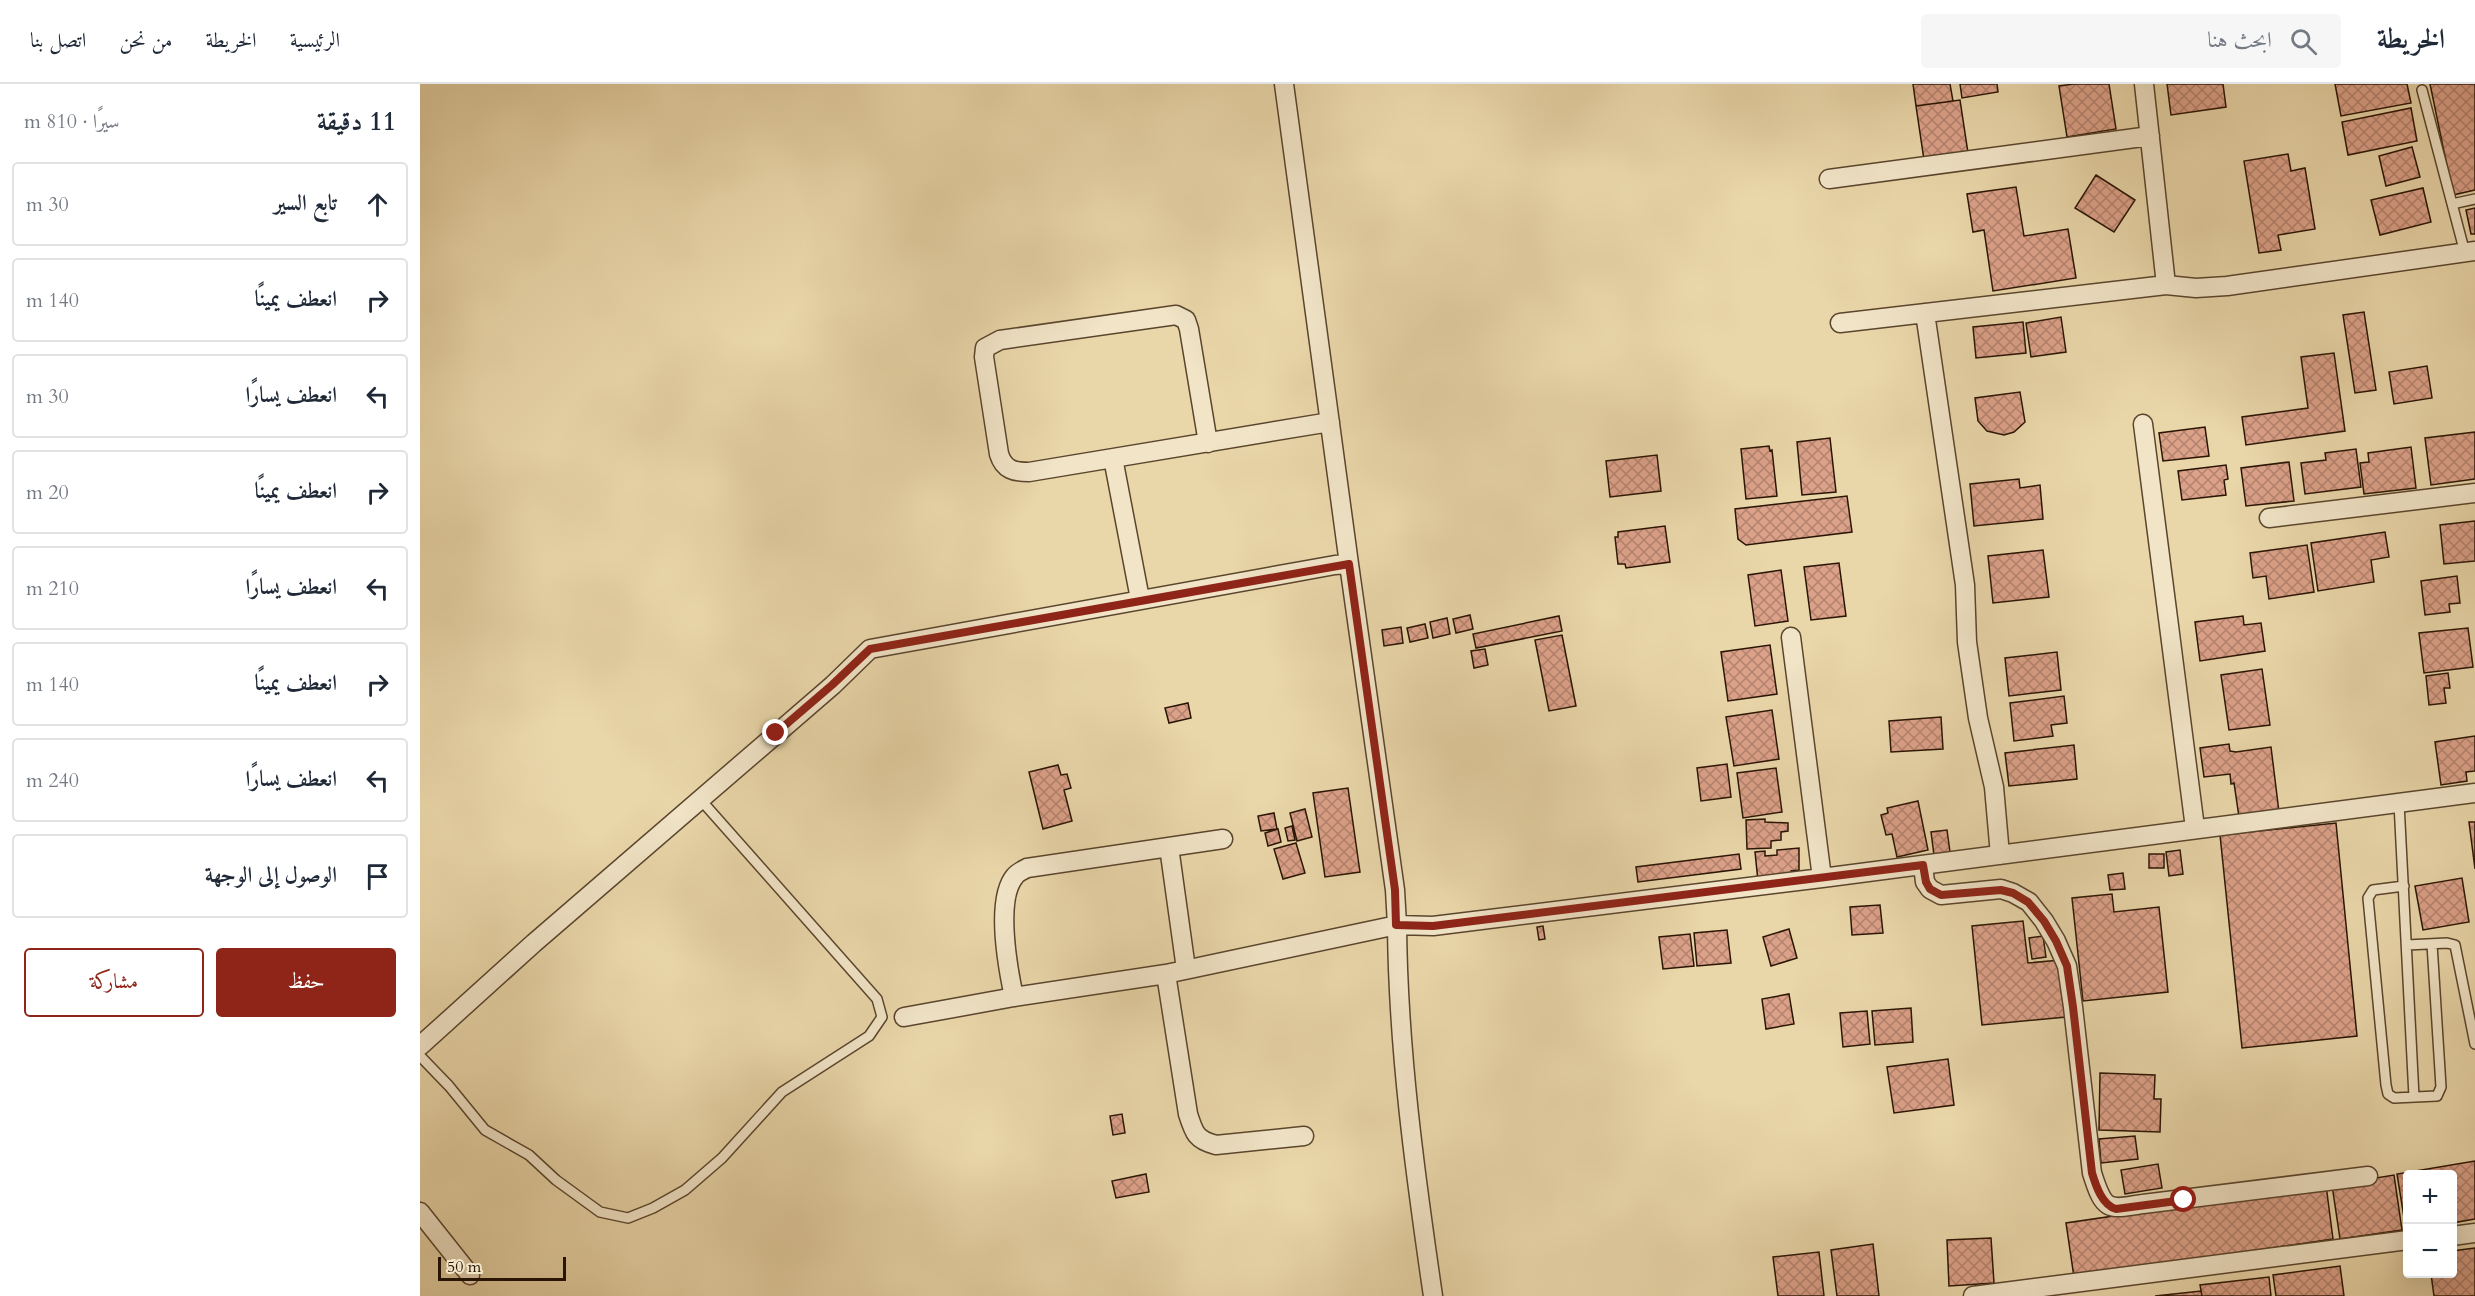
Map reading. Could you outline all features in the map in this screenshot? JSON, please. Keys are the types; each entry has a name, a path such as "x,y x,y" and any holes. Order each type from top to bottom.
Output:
{"street":[{"path":"1284,84 1393,879 1398,1004 1419,1204 1433,1296"},
{"path":"2144,84 2166,285"},
{"path":"1829,179 2150,136"},
{"path":"1840,324 2166,285 2196,288 2227,286 2470,252"},
{"path":"1925,313 1965,585 1967,642 1978,718 1994,787 2000,855"},
{"path":"1208,442 1189,329 1186,320 1176,315 1000,340 985,348 984,357 999,454 1002,463 1015,472 1029,472 1330,422"},
{"path":"2143,424 2195,828"},
{"path":"1113,458 1140,599"},
{"path":"2269,518 2475,493"},
{"path":"420,1046 700,798 832,685 870,649 1140,599 1349,564"},
{"path":"1791,637 1822,878"},
{"path":"904,1017 1014,997 1166,974 1396,925 1433,926 2475,793"},
{"path":"1014,997 1004,926 1009,888 1015,875 1027,868 1223,839"},
{"path":"1169,847 1186,969"},
{"path":"1923,865 1926,882 1930,889 1941,895 2001,890 2013,893 2028,902 2044,921 2056,941 2067,966 2092,1173 2097,1189 2109,1207 2116,1209 2368,1176"},
{"path":"1166,974 1188,1114 1192,1130 1202,1142 1216,1145 1304,1136"},
{"path":"420,1212 470,1275"},
{"path":"2457,1235 2475,1233"},
{"path":"1973,1296 2403,1241"}],"lane":[{"path":"2422,90 2452,204 2470,252"},
{"path":"2452,204 2475,199"},
{"path":"420,1056 449,1086 485,1131 529,1155 556,1180 600,1212 628,1218 653,1208 685,1190 722,1158 782,1092 869,1036 882,1017 877,999 700,798"},
{"path":"2399,803 2414,1097"},
{"path":"2403,886 2373,890 2368,898 2388,1094 2394,1098 2437,1096 2441,1087 2432,944"},
{"path":"2407,945 2447,943 2455,945 2475,1044"}],"building":[{"path":"1913,84 1950,84 1953,101 1916,106"},
{"path":"1960,84 1997,84 1998,92 1962,98"},
{"path":"2109,84 2116,129 2067,137 2059,86"},
{"path":"2167,84 2223,84 2226,107 2171,115"},
{"path":"2335,84 2407,84 2411,103 2341,116"},
{"path":"2430,84 2475,84 2475,190 2453,195"},
{"path":"1960,100 1968,153 1924,160 1916,106"},
{"path":"2411,108 2417,141 2348,155 2342,122"},
{"path":"2412,147 2420,177 2386,186 2379,156"},
{"path":"2288,154 2291,171 2305,168 2315,229 2278,235 2281,250 2259,253 2244,161"},
{"path":"2096,175 2135,200 2114,232 2075,208"},
{"path":"2016,187 2024,236 2068,229 2076,278 1993,291 1984,230 1973,232 1967,194"},
{"path":"2423,188 2431,222 2380,235 2371,200"},
{"path":"2475,208 2475,234 2471,234 2466,210"},
{"path":"2364,312 2376,390 2355,393 2343,315"},
{"path":"2061,317 2066,352 2031,357 2026,323"},
{"path":"2023,322 2026,353 1976,358 1973,327"},
{"path":"2334,353 2345,431 2246,445 2242,417 2308,408 2301,357"},
{"path":"2427,366 2432,398 2394,404 2389,372"},
{"path":"2020,392 2025,422 2014,432 2004,435 1987,431 1978,421 1975,398"},
{"path":"2205,427 2209,456 2163,461 2159,433"},
{"path":"2475,432 2475,479 2431,485 2425,438"},
{"path":"1830,438 1836,492 1802,495 1797,442"},
{"path":"1769,446 1770,451 1772,450 1777,496 1746,499 1741,449"},
{"path":"2411,447 2416,488 2364,494 2360,463 2369,462 2368,453"},
{"path":"2356,449 2361,487 2305,494 2301,463 2326,460 2325,453"},
{"path":"1657,455 1661,491 1610,497 1606,461"},
{"path":"2289,462 2294,501 2246,506 2241,468"},
{"path":"2226,465 2228,479 2224,480 2226,495 2182,500 2178,471"},
{"path":"2019,479 2020,488 2040,485 2043,519 1974,526 1970,484"},
{"path":"1847,496 1852,532 1746,545 1738,539 1735,509"},
{"path":"2475,521 2475,561 2444,564 2440,525"},
{"path":"1665,526 1670,562 1626,568 1625,564 1618,564 1615,537 1618,537 1618,532"},
{"path":"2385,532 2389,557 2371,560 2374,582 2318,591 2311,543"},
{"path":"2307,545 2314,592 2269,599 2266,576 2253,578 2250,553"},
{"path":"2043,550 2049,597 1993,603 1988,556"},
{"path":"1839,563 1846,616 1811,620 1804,567"},
{"path":"1781,570 1788,621 1755,626 1748,575"},
{"path":"2457,576 2460,603 2449,604 2450,612 2425,615 2421,581"},
{"path":"1470,615 1473,629 1456,633 1453,619"},
{"path":"1559,616 1562,631 1476,648 1473,634"},
{"path":"2243,616 2244,625 2261,623 2265,651 2200,661 2195,622"},
{"path":"1447,618 1450,634 1433,638 1430,622"},
{"path":"1425,624 1428,638 1410,642 1407,628"},
{"path":"1401,627 1403,643 1384,646 1382,630"},
{"path":"2468,628 2473,667 2424,673 2419,633"},
{"path":"1562,635 1576,706 1549,711 1535,640"},
{"path":"1770,645 1777,694 1728,701 1721,652"},
{"path":"1485,649 1488,665 1474,668 1471,651"},
{"path":"2057,652 2061,690 2009,696 2005,658"},
{"path":"2262,669 2270,725 2229,730 2221,675"},
{"path":"2448,673 2450,688 2444,688 2446,703 2429,705 2426,676"},
{"path":"2064,696 2067,723 2051,725 2053,736 2014,741 2010,703"},
{"path":"1188,703 1191,718 1169,723 1165,708"},
{"path":"1772,710 1779,759 1734,766 1726,717"},
{"path":"1941,717 1943,749 1891,752 1889,721"},
{"path":"2475,736 2475,771 2466,772 2467,781 2441,785 2435,742"},
{"path":"2229,744 2230,751 2236,752 2271,747 2279,812 2239,817 2234,783 2231,784 2230,774 2204,777 2200,748"},
{"path":"2074,745 2077,779 2009,786 2005,753"},
{"path":"1727,764 1731,797 1701,801 1697,768"},
{"path":"1058,765 1061,775 1067,774 1071,788 1064,790 1072,821 1043,829 1029,772"},
{"path":"1776,768 1782,812 1743,818 1737,773"},
{"path":"1348,788 1360,872 1325,877 1313,793"},
{"path":"1918,801 1928,850 1897,857 1892,834 1886,835 1881,815 1888,813 1887,808"},
{"path":"1305,809 1312,837 1297,841 1290,813"},
{"path":"1274,813 1277,829 1261,831 1258,816"},
{"path":"1765,819 1765,822 1788,823 1788,831 1781,832 1781,840 1771,841 1771,848 1747,849 1746,820"},
{"path":"2469,822 2475,822 2475,869"},
{"path":"2336,823 2357,1036 2242,1048 2220,835"},
{"path":"1292,826 1295,840 1288,841 1285,828"},
{"path":"1278,829 1281,842 1268,846 1265,833"},
{"path":"1947,830 1950,852 1934,855 1931,832"},
{"path":"1296,843 1305,873 1283,879 1274,849"},
{"path":"1799,848 1799,870 1791,871 1791,878 1758,881 1755,852 1765,851 1765,856 1777,855 1777,850"},
{"path":"2180,850 2183,874 2169,876 2166,852"},
{"path":"1739,854 1741,869 1638,882 1636,867"},
{"path":"2149,854 2164,854 2164,868 2149,868"},
{"path":"2123,873 2125,889 2110,890 2108,875"},
{"path":"2462,878 2469,922 2423,930 2415,886"},
{"path":"2112,894 2114,912 2159,907 2168,992 2083,1001 2072,898"},
{"path":"1880,905 1883,933 1852,935 1850,907"},
{"path":"2023,921 2028,963 2060,960 2066,1017 1982,1025 1972,926"},
{"path":"1543,926 1545,939 1539,940 1537,927"},
{"path":"1789,929 1797,958 1771,966 1763,937"},
{"path":"1727,930 1731,963 1697,966 1694,933"},
{"path":"1690,934 1694,966 1663,969 1659,937"},
{"path":"2043,936 2046,957 2032,959 2029,938"},
{"path":"1789,994 1794,1024 1766,1029 1762,999"},
{"path":"1911,1008 1913,1042 1875,1045 1872,1011"},
{"path":"1867,1011 1870,1044 1843,1047 1840,1013"},
{"path":"1948,1059 1954,1105 1894,1113 1887,1067"},
{"path":"2100,1073 2155,1075 2154,1099 2161,1099 2160,1132 2099,1130"},
{"path":"1122,1114 1125,1133 1113,1135 1110,1116"},
{"path":"2135,1136 2138,1159 2101,1163 2099,1139"},
{"path":"2475,1161 2475,1219 2457,1222 2457,1170 2421,1170"},
{"path":"2158,1164 2162,1188 2125,1194 2121,1170"},
{"path":"2403,1173 2403,1211 2397,1174"},
{"path":"1146,1174 1149,1192 1116,1198 1112,1181"},
{"path":"2394,1175 2402,1230 2340,1239 2332,1185"},
{"path":"2326,1185 2333,1239 2074,1277 2066,1223"},
{"path":"1991,1238 1994,1283 1949,1286 1947,1240"},
{"path":"1873,1244 1879,1296 1837,1296 1831,1250"},
{"path":"2475,1248 2475,1296 2434,1296 2432,1278 2457,1278 2457,1250"},
{"path":"1819,1252 1824,1296 1778,1296 1773,1257"},
{"path":"2340,1266 2344,1296 2276,1296 2273,1275"},
{"path":"2269,1277 2271,1296 2202,1296 2200,1285"},
{"path":"2201,1291 2202,1296 2155,1296"}],"route":[{"path":"776,733 870,649 1140,599 1349,564 1395,890 1396,925 1433,926 1923,865 1926,882 1930,889 1941,895 2001,890 2013,893 2028,902 2044,921 2067,966 2092,1173 2097,1189 2109,1207 2116,1209 2184,1200"}]}
